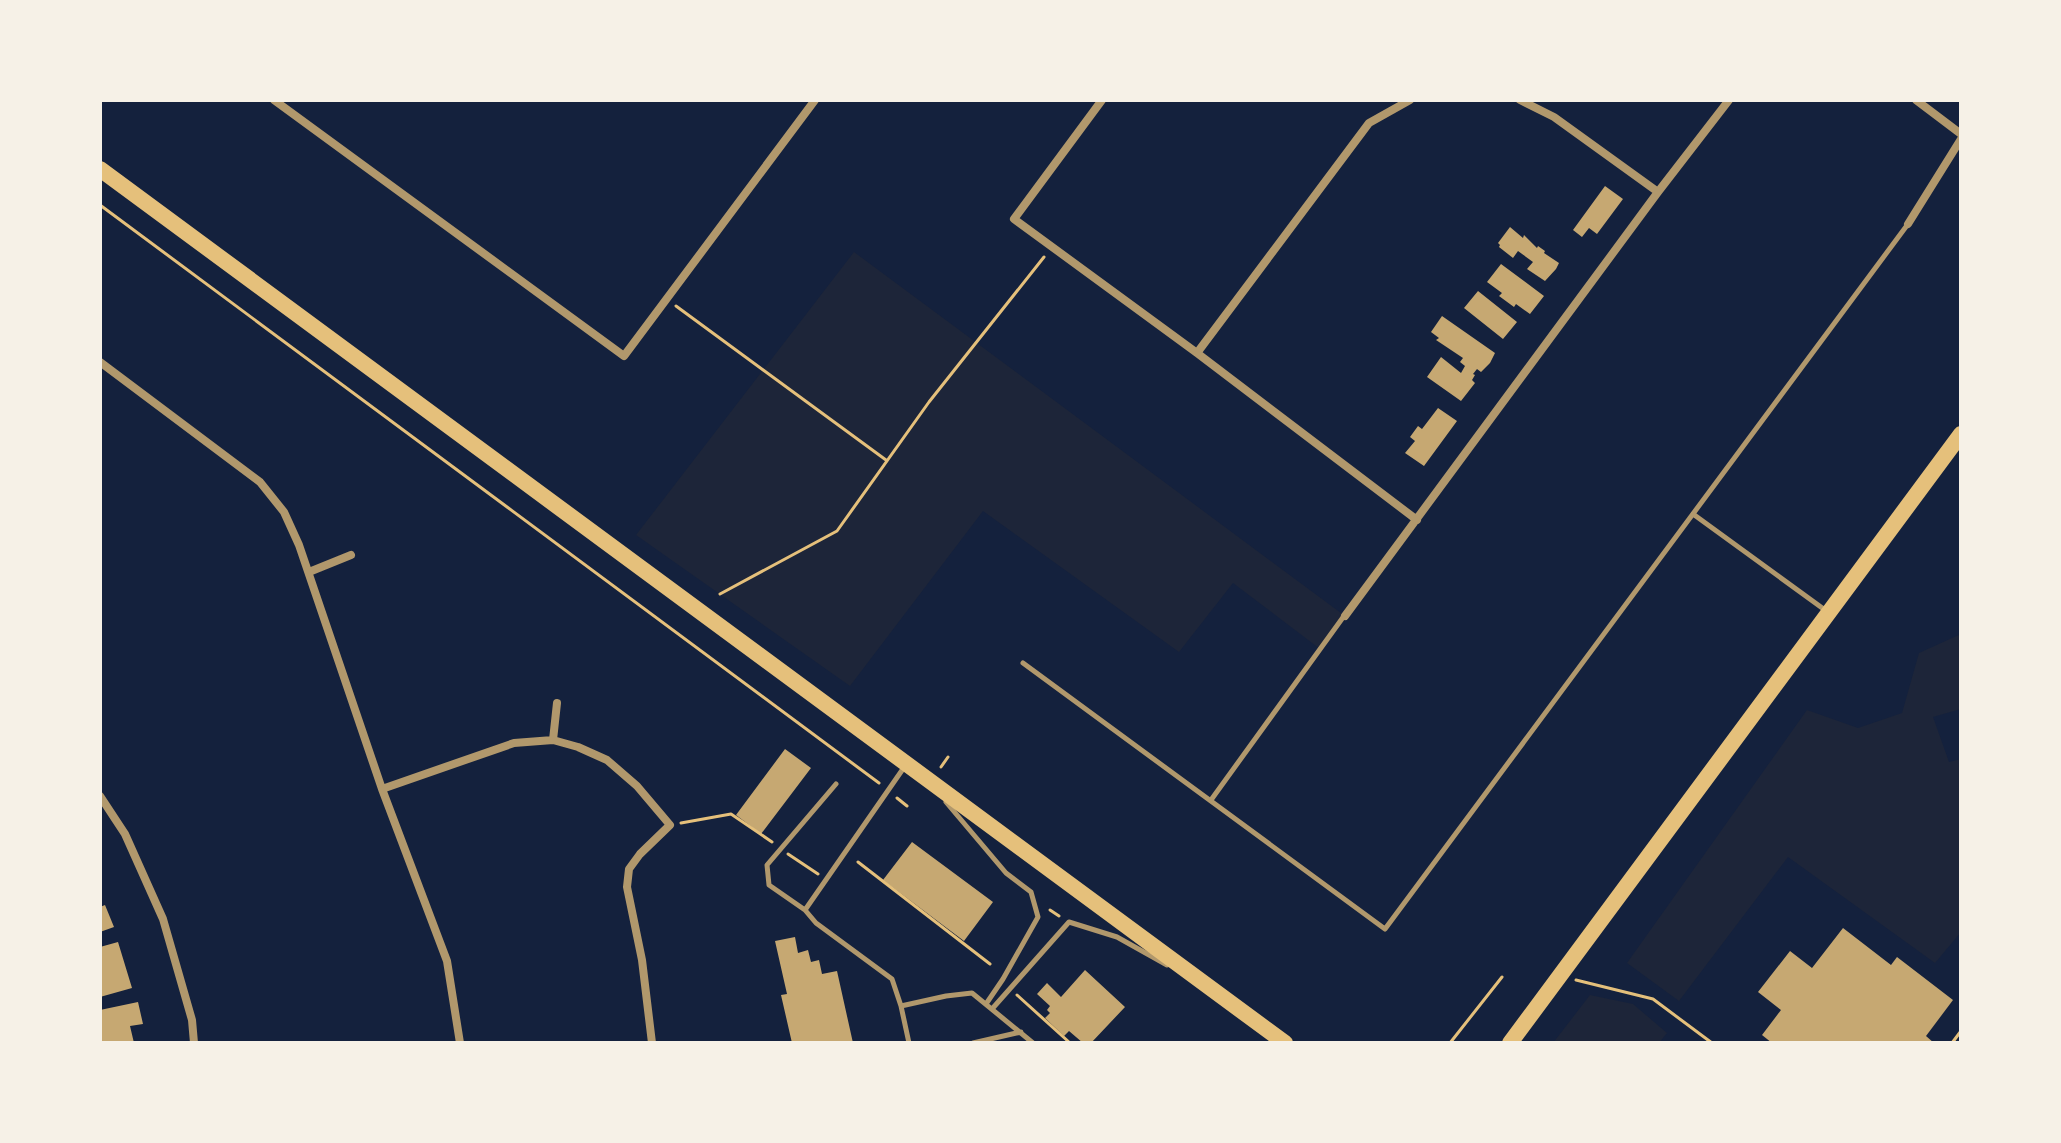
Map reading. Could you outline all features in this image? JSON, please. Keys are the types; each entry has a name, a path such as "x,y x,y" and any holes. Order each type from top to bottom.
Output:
{"main road":[{"path":"100,169 1285,1043"},
{"path":"1510,1042 1961,434"}],"street":[{"path":"274,100 624,356 815,100"},
{"path":"1102,100 1014,219 1417,520"},
{"path":"1197,353 1369,123 1410,100"},
{"path":"1520,100 1554,117 1658,192"},
{"path":"1345,616 1729,100"},
{"path":"1908,224 1961,137 1916,100"},
{"path":"100,362 260,482 284,512 309,572 382,789 447,961 460,1043"},
{"path":"309,572 351,555"},
{"path":"553,740 557,703"},
{"path":"382,789 514,743 553,740 607,760 637,786 670,825 629,869 627,887 642,960 652,1043"},
{"path":"100,796 125,834 163,919 192,1020 194,1043"}],"lane":[{"path":"1023,663 1385,929 1908,224"},
{"path":"1693,514 1830,613"},
{"path":"1211,800 1345,616"},
{"path":"805,910 906,765"},
{"path":"930,783 1006,873 1031,892 1038,917 986,1004"},
{"path":"836,784 767,865 769,885 892,979 909,1043"},
{"path":"992,1009 1069,922 1117,937 1220,995"},
{"path":"901,1006 972,993 1033,1043"},
{"path":"973,1043 1021,1032"}],"path":[{"path":"100,205 907,806"},
{"path":"720,594 837,531 929,402 1052,247"},
{"path":"666,299 887,461"},
{"path":"670,825 731,814 826,880"},
{"path":"858,862 990,964"},
{"path":"1050,910 1055,914"},
{"path":"1560,976 1653,999 1712,1043"},
{"path":"1450,1043 1502,977"},
{"path":"1014,993 1070,1043"},
{"path":"1952,1043 1961,1031"}],"shaded area":[{"path":"854,252 1345,616 1320,649 1233,583 1179,652 983,511 850,686 636,535"},
{"path":"1961,634 1961,709 1933,717 1949,762 1961,759 1961,932 1935,963 1788,857 1679,1001 1627,963 1807,710 1858,728 1902,713 1919,653"},
{"path":"1590,995 1633,1004 1667,1033 1659,1043 1553,1043"}],"building":[{"path":"1605,186 1623,199 1597,234 1589,228 1582,237 1573,230"},
{"path":"1510,227 1559,263 1545,281 1527,269 1533,262 1518,251 1513,258 1499,247 1498,243"},
{"path":"1501,264 1544,296 1530,314 1499,296 1502,293 1487,282"},
{"path":"1478,291 1517,322 1503,339 1464,308"},
{"path":"1442,316 1495,353 1481,372 1477,369 1473,374 1475,383 1461,401 1427,377 1441,357 1461,373 1465,366 1460,362 1463,358 1436,340 1439,338 1431,332"},
{"path":"1438,408 1457,421 1424,466 1405,453 1415,441 1410,437 1418,426 1422,429"},
{"path":"785,749 811,768 761,834 736,815"},
{"path":"912,842 993,902 964,941 883,880"},
{"path":"105,905 114,927 100,932 100,907"},
{"path":"1843,928 1891,965 1897,957 1953,1000 1926,1036 1934,1043 1772,1043 1762,1035 1781,1010 1758,992 1790,951 1812,968"},
{"path":"795,937 798,953 808,950 811,962 819,960 822,974 837,971 853,1043 792,1043 781,995 787,994 775,941"},
{"path":"118,942 132,988 100,997 100,947"},
{"path":"1085,970 1125,1007 1091,1043 1083,1043 1069,1031 1064,1036 1045,1018 1050,1013 1047,1010 1050,1006 1037,994 1047,983 1061,997"},
{"path":"138,1002 143,1024 130,1026 134,1043 100,1043 100,1010"}]}
